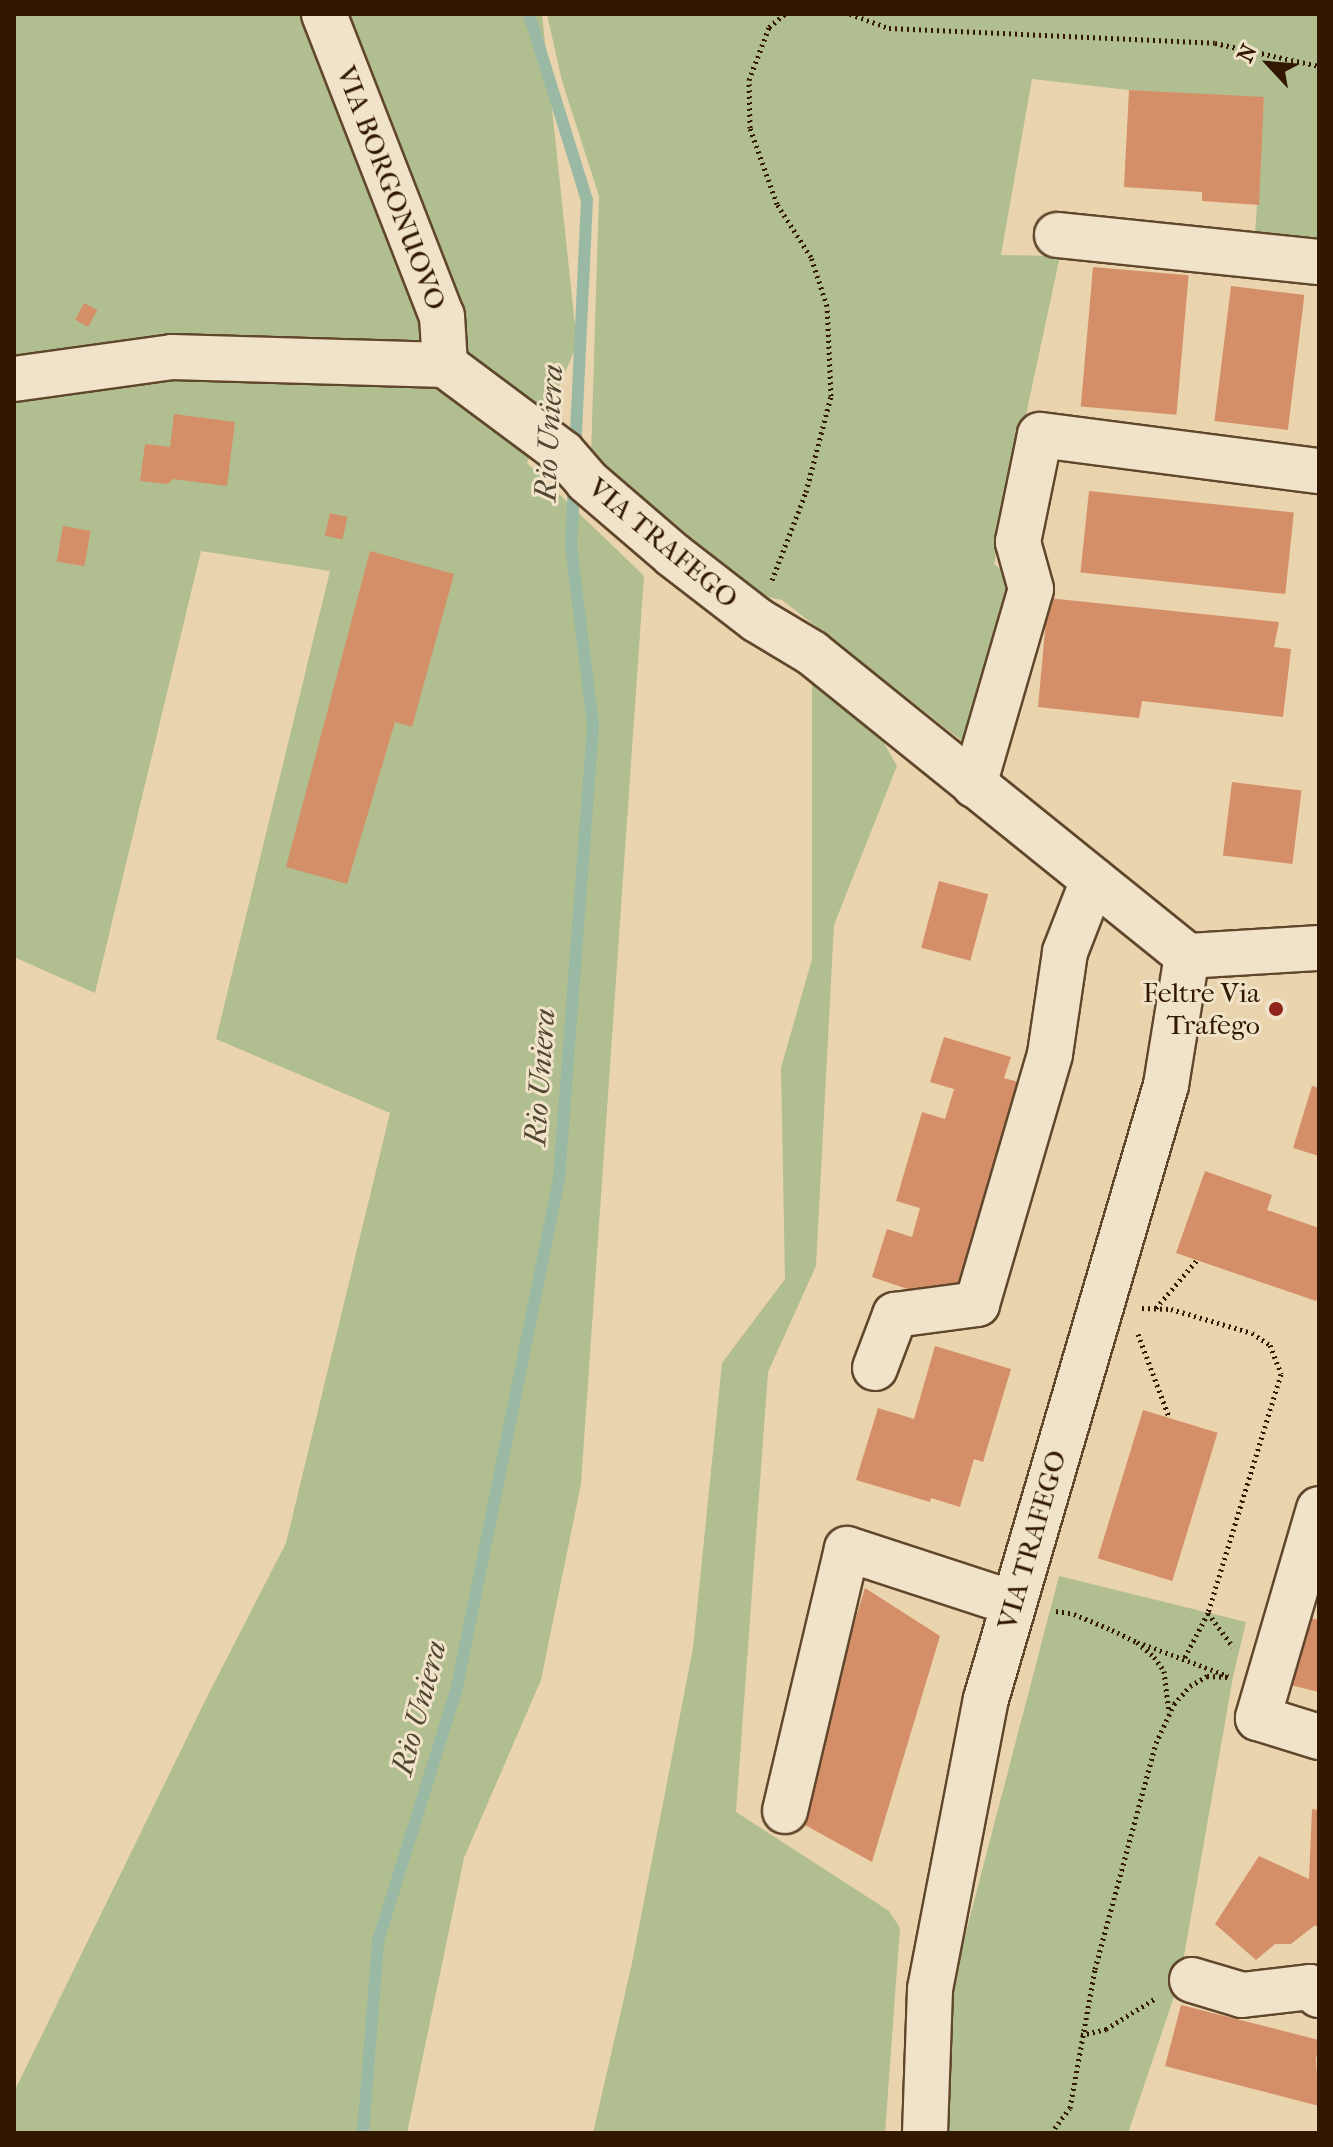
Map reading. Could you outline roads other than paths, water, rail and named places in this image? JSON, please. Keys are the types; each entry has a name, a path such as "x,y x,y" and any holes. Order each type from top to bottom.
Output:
{"street":[{"name":"VIA BORGONUOVO","path":"324,14 442,316 445,365"},
{"path":"1057,235 1319,262"},
{"path":"14,379 172,357 445,365"},
{"name":"VIA TRAFEGO","path":"445,365 563,453 587,481 673,555 757,620 812,653 1187,956 1166,1085 1114,1307 1012,1603 986,1699 930,1989 925,2133"},
{"path":"974,785 1031,589 1018,542 1040,435 1319,471"},
{"path":"875,1368 895,1315 977,1304 1050,1054 1065,952 1093,880"},
{"path":"1187,956 1318,943"},
{"path":"1319,1509 1258,1718 1319,1737"},
{"path":"785,1811 847,1549 1012,1603"},
{"path":"1192,1980 1242,1995 1310,1987 1319,1995"}],"waterway":[{"name":"Rio Uniera","path":"529,14 587,200 575,450"},
{"name":"Rio Uniera","path":"363,2133 378,1941 457,1687 559,1179 593,725 571,547 574,484"}],"place":[{"name":"Feltre Via Trafego","path":"1276,1009"}]}
